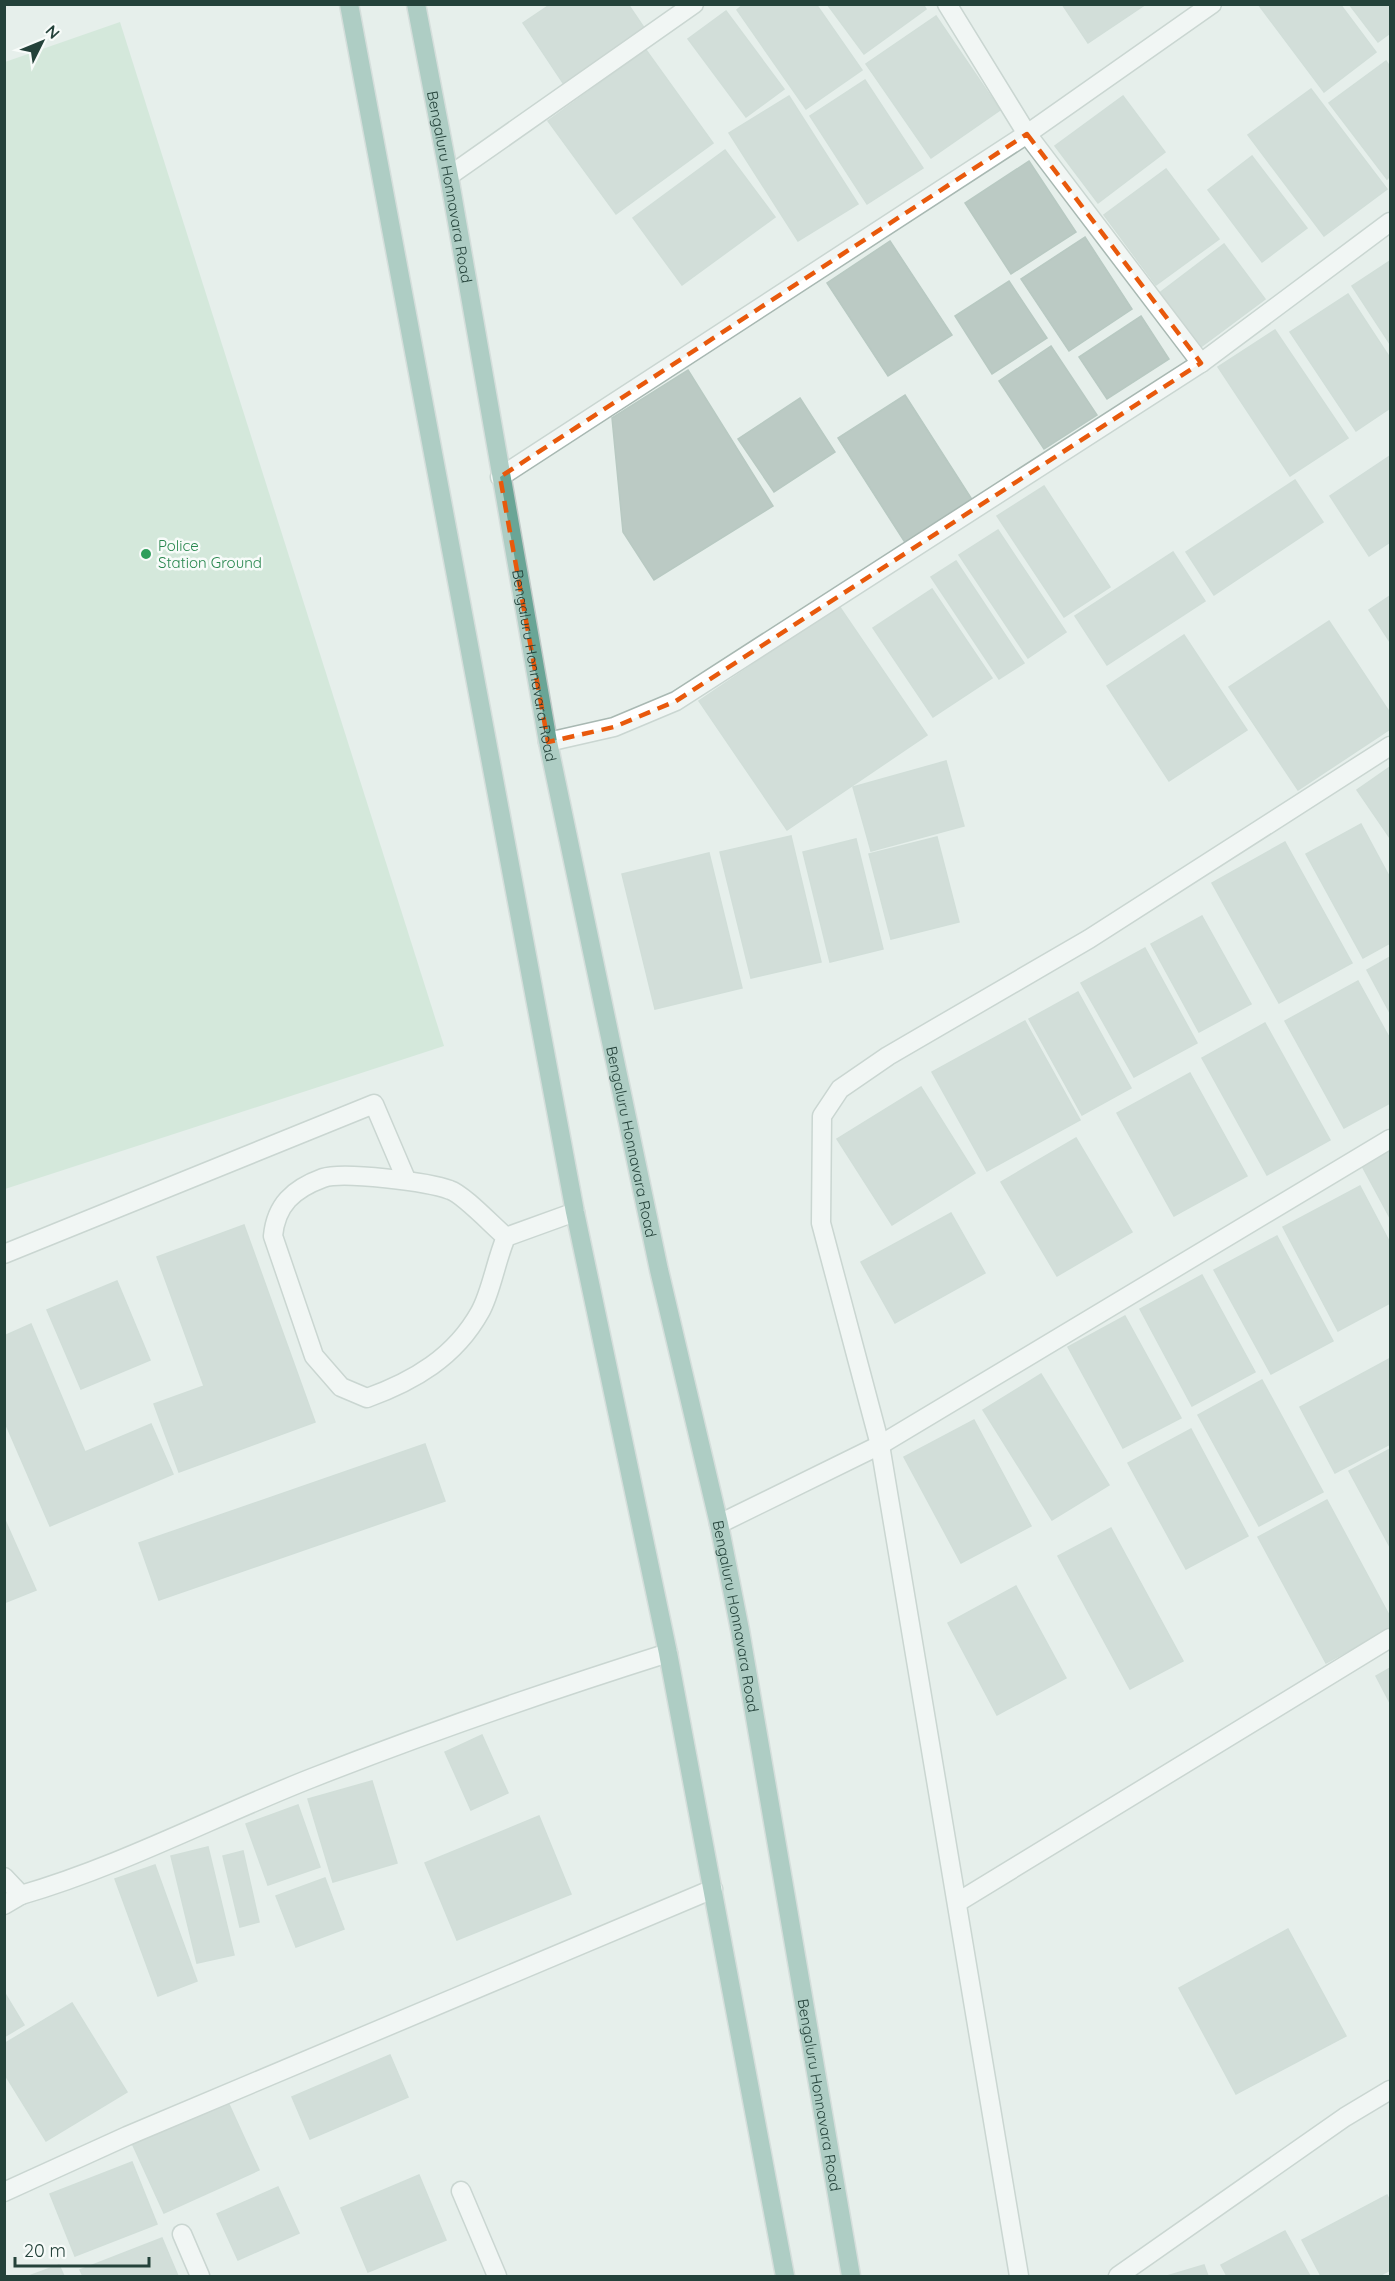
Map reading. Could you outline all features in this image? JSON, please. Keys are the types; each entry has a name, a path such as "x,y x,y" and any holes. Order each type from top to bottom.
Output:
{"main road":[{"path":"349,4 576,1212 633,1497 668,1653 784,2277"},
{"name":"Bengaluru Honnavara Road","path":"416,4 449,176 548,742 659,1270 719,1524 740,1630 851,2277"}],"street":[{"path":"449,176 694,4"},
{"path":"947,4 1027,134 1201,363"},
{"path":"500,477 1027,134 1212,4"},
{"path":"548,742 614,727 676,701 1201,363 1390,222"},
{"path":"1019,2277 880,1445 821,1223 822,1116 840,1089 888,1056 1089,939 1390,746"},
{"path":"4,1254 374,1104 406,1179"},
{"path":"719,1524 880,1445 1390,1139"},
{"path":"506,1238 453,1190 406,1179 325,1177 290,1196 275,1217 273,1236 314,1356 341,1387 368,1398 394,1389 426,1371 452,1351 481,1311 496,1259 506,1238 576,1212"},
{"path":"958,1902 1390,1638"},
{"path":"4,1905 21,1894 65,1882 311,1778 532,1697 668,1653"},
{"path":"4,1876 21,1894"},
{"path":"4,2192 127,2136 713,1889"},
{"path":"1118,2277 1346,2117 1390,2090"},
{"path":"461,2191 497,2277"},
{"path":"182,2234 200,2277"}],"highlighted area":[{"path":"1027,134 1201,363 676,701 614,727 548,742 500,477"}],"green space":[{"name":"Police Station Ground","path":"120,22 444,1046 5,1189 5,62"}],"building":[{"path":"551,4 628,4 647,32 565,86 523,23"},
{"path":"744,4 816,4 862,70 806,109 737,10"},
{"path":"827,4 923,4 926,9 864,54"},
{"path":"1062,4 1146,4 1088,43"},
{"path":"1258,4 1340,4 1376,52 1324,92"},
{"path":"1349,4 1390,4 1390,33 1378,42"},
{"path":"726,11 784,89 746,117 688,39"},
{"path":"936,16 1000,110 931,158 866,64"},
{"path":"646,50 713,143 616,214 548,121"},
{"path":"1386,61 1390,67 1390,176 1387,179 1329,103"},
{"path":"865,80 923,168 867,204 810,116"},
{"path":"1311,89 1387,189 1324,236 1248,135"},
{"path":"789,96 858,204 798,241 729,133"},
{"path":"1123,96 1165,152 1098,203 1055,146"},
{"path":"725,150 775,217 682,285 633,218"},
{"path":"1252,156 1307,228 1262,262 1208,190"},
{"path":"1029,161 1076,232 1011,274 965,203"},
{"path":"1166,169 1219,239 1156,285 1104,215"},
{"path":"1085,237 1132,309 1069,351 1021,279"},
{"path":"890,241 952,335 888,376 827,283"},
{"path":"1224,244 1265,299 1198,349 1157,295"},
{"path":"1390,261 1390,344 1352,286"},
{"path":"1009,281 1047,338 992,374 955,316"},
{"path":"1348,294 1390,358 1390,408 1356,431 1290,332"},
{"path":"1141,316 1169,359 1107,399 1079,357"},
{"path":"1275,330 1348,438 1290,476 1218,367"},
{"path":"1051,346 1097,415 1044,449 999,381"},
{"path":"688,370 773,506 654,580 623,532 612,418"},
{"path":"905,395 973,501 906,544 838,438"},
{"path":"800,398 835,452 774,492 738,439"},
{"path":"1390,456 1390,542 1369,556 1330,496"},
{"path":"1295,480 1323,522 1214,595 1186,552"},
{"path":"1044,486 1110,587 1064,617 997,516"},
{"path":"998,530 1066,632 1028,658 959,555"},
{"path":"1173,552 1205,601 1107,665 1075,616"},
{"path":"956,561 1024,663 999,679 931,577"},
{"path":"932,589 992,678 933,717 873,628"},
{"path":"1390,596 1390,642 1369,610"},
{"path":"839,606 927,735 787,830 699,701"},
{"path":"1329,621 1390,713 1390,729 1298,790 1229,687"},
{"path":"1184,635 1247,730 1169,781 1107,686"},
{"path":"946,761 964,826 871,851 853,787"},
{"path":"1390,767 1390,838 1357,790"},
{"path":"1361,824 1390,878 1390,943 1363,958 1306,854"},
{"path":"791,836 821,962 751,978 720,852"},
{"path":"937,837 959,922 891,939 869,854"},
{"path":"856,839 883,949 830,962 803,852"},
{"path":"1285,842 1352,963 1279,1003 1212,883"},
{"path":"709,853 742,988 655,1009 622,874"},
{"path":"1202,916 1251,1004 1199,1032 1151,944"},
{"path":"1145,948 1197,1043 1134,1077 1081,983"},
{"path":"1390,957 1390,1013 1367,970"},
{"path":"1358,981 1390,1039 1390,1103 1344,1128 1285,1021"},
{"path":"1078,992 1131,1088 1082,1115 1029,1019"},
{"path":"1025,1021 1080,1120 987,1171 932,1072"},
{"path":"1265,1023 1330,1140 1267,1175 1202,1058"},
{"path":"1190,1073 1247,1176 1174,1216 1117,1113"},
{"path":"921,1087 975,1173 892,1225 837,1139"},
{"path":"1076,1138 1132,1232 1057,1276 1001,1182"},
{"path":"1390,1148 1390,1218 1361,1164"},
{"path":"1360,1186 1390,1243 1390,1303 1338,1331 1283,1227"},
{"path":"951,1213 985,1273 895,1323 861,1262"},
{"path":"244,1225 315,1422 179,1472 154,1404 204,1386 157,1257"},
{"path":"1277,1236 1333,1341 1271,1374 1214,1270"},
{"path":"1202,1275 1255,1372 1192,1406 1140,1309"},
{"path":"117,1281 150,1360 81,1389 47,1310"},
{"path":"1125,1316 1181,1418 1123,1448 1068,1347"},
{"path":"31,1324 85,1452 151,1424 173,1474 50,1526 4,1420 4,1336"},
{"path":"1389,1359 1390,1444 1335,1473 1300,1407"},
{"path":"1041,1374 1109,1485 1052,1520 983,1410"},
{"path":"1262,1380 1323,1492 1259,1526 1198,1415"},
{"path":"974,1420 1031,1526 961,1563 904,1457"},
{"path":"1191,1429 1248,1536 1186,1569 1128,1463"},
{"path":"425,1444 445,1501 159,1600 139,1543"},
{"path":"1390,1449 1390,1547 1349,1471"},
{"path":"1327,1500 1390,1617 1390,1628 1326,1663 1258,1537"},
{"path":"4,1518 36,1590 4,1603"},
{"path":"1111,1528 1183,1661 1130,1689 1058,1556"},
{"path":"1016,1586 1066,1678 997,1715 948,1623"},
{"path":"1390,1668 1390,1703 1376,1676"},
{"path":"482,1735 508,1793 471,1810 445,1752"},
{"path":"372,1781 397,1863 333,1882 308,1799"},
{"path":"298,1805 320,1867 268,1885 246,1824"},
{"path":"539,1816 571,1894 457,1940 425,1863"},
{"path":"208,1847 234,1955 197,1963 171,1856"},
{"path":"243,1851 259,1922 240,1927 223,1856"},
{"path":"155,1865 197,1981 158,1996 115,1879"},
{"path":"325,1878 344,1929 296,1947 276,1896"},
{"path":"1288,1929 1346,2036 1236,2094 1179,1988"},
{"path":"4,1992 24,2025 4,2037"},
{"path":"72,2003 127,2092 46,2141 4,2073 4,2044"},
{"path":"390,2055 408,2097 310,2139 292,2097"},
{"path":"227,2100 259,2170 164,2213 132,2143"},
{"path":"132,2162 157,2224 75,2256 50,2194"},
{"path":"419,2175 446,2240 368,2272 341,2208"},
{"path":"278,2187 299,2233 238,2260 217,2214"},
{"path":"1387,2195 1390,2202 1390,2270 1379,2276 1321,2276 1302,2240"},
{"path":"1285,2231 1310,2276 1227,2276 1221,2265"},
{"path":"162,2238 178,2276 83,2276 80,2270"},
{"path":"59,2265 64,2276 29,2276"},
{"path":"1204,2265 1208,2276 1167,2276"}],"place":[{"name":"Police Station Ground","path":"146,554"}]}
